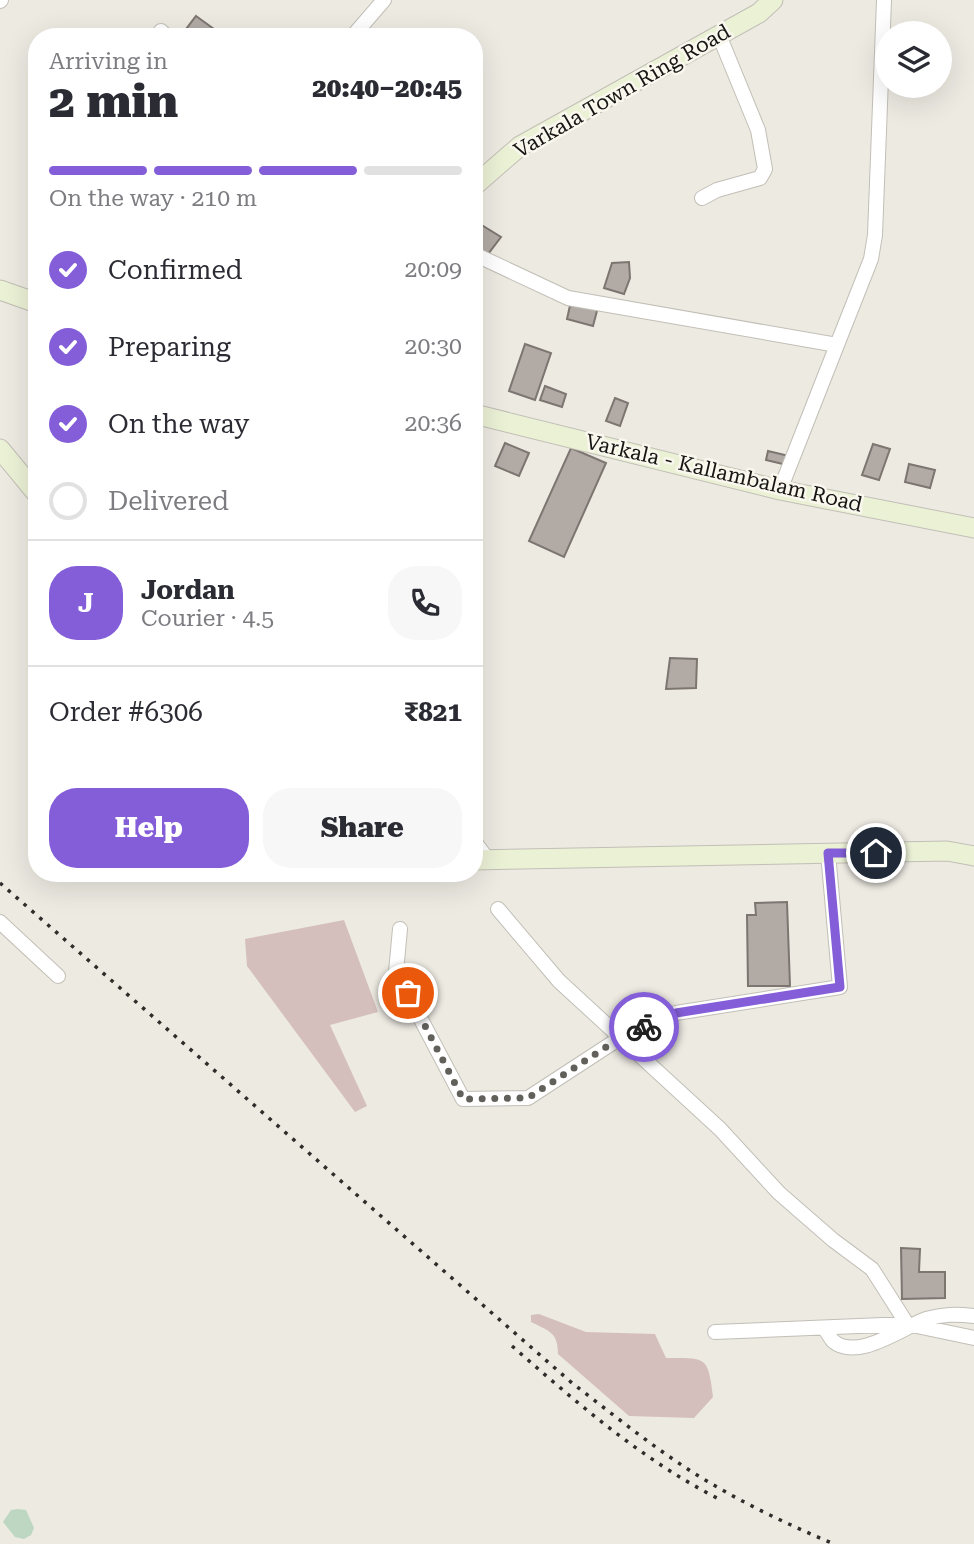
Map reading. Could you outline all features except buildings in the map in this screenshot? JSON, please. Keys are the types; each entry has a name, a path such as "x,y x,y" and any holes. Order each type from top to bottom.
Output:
{"main road":[{"name":"Varkala Town Ring Road","path":"483,178 520,146 759,13 773,0"},
{"path":"0,290 28,300"},
{"name":"Varkala - Kallambalam Road","path":"483,416 780,489 974,528"},
{"path":"0,449 28,483"},
{"path":"483,860 947,851 974,856"}],"street":[{"path":"360,28 384,0"},
{"path":"780,489 872,259 884,0"},
{"path":"702,198 718,190 760,178 765,169 758,130 719,35"},
{"path":"483,258 568,298 837,345"},
{"path":"400,929 397,972 463,1099 528,1098 620,1038 676,1013 840,987 828,853"},
{"path":"498,909 559,981 720,1129 779,1193 833,1240 872,1269 911,1324 974,1338"},
{"path":"0,922 58,976"},
{"path":"715,1332 824,1328 834,1342 845,1346 872,1345 922,1320 950,1313 974,1316"}],"shaded area":[{"path":"344,920 378,1012 330,1025 367,1106 355,1112 247,966 245,939"},
{"path":"539,1314 586,1332 655,1334 666,1358 690,1358 703,1362 709,1373 713,1397 694,1418 629,1416 558,1354 554,1337 531,1322 531,1315"},
{"path":"11,1510 26,1510 34,1528 31,1535 24,1539 15,1537 3,1522"}],"railway":[{"path":"0,883 572,1383 698,1476 760,1510 834,1544"},
{"path":"512,1346 636,1448 717,1498"}],"way so far":[{"path":"408,993 463,1099 528,1098 620,1038 644,1027"}],"route":[{"path":"644,1027 676,1013 840,987 828,853 876,853"}]}
